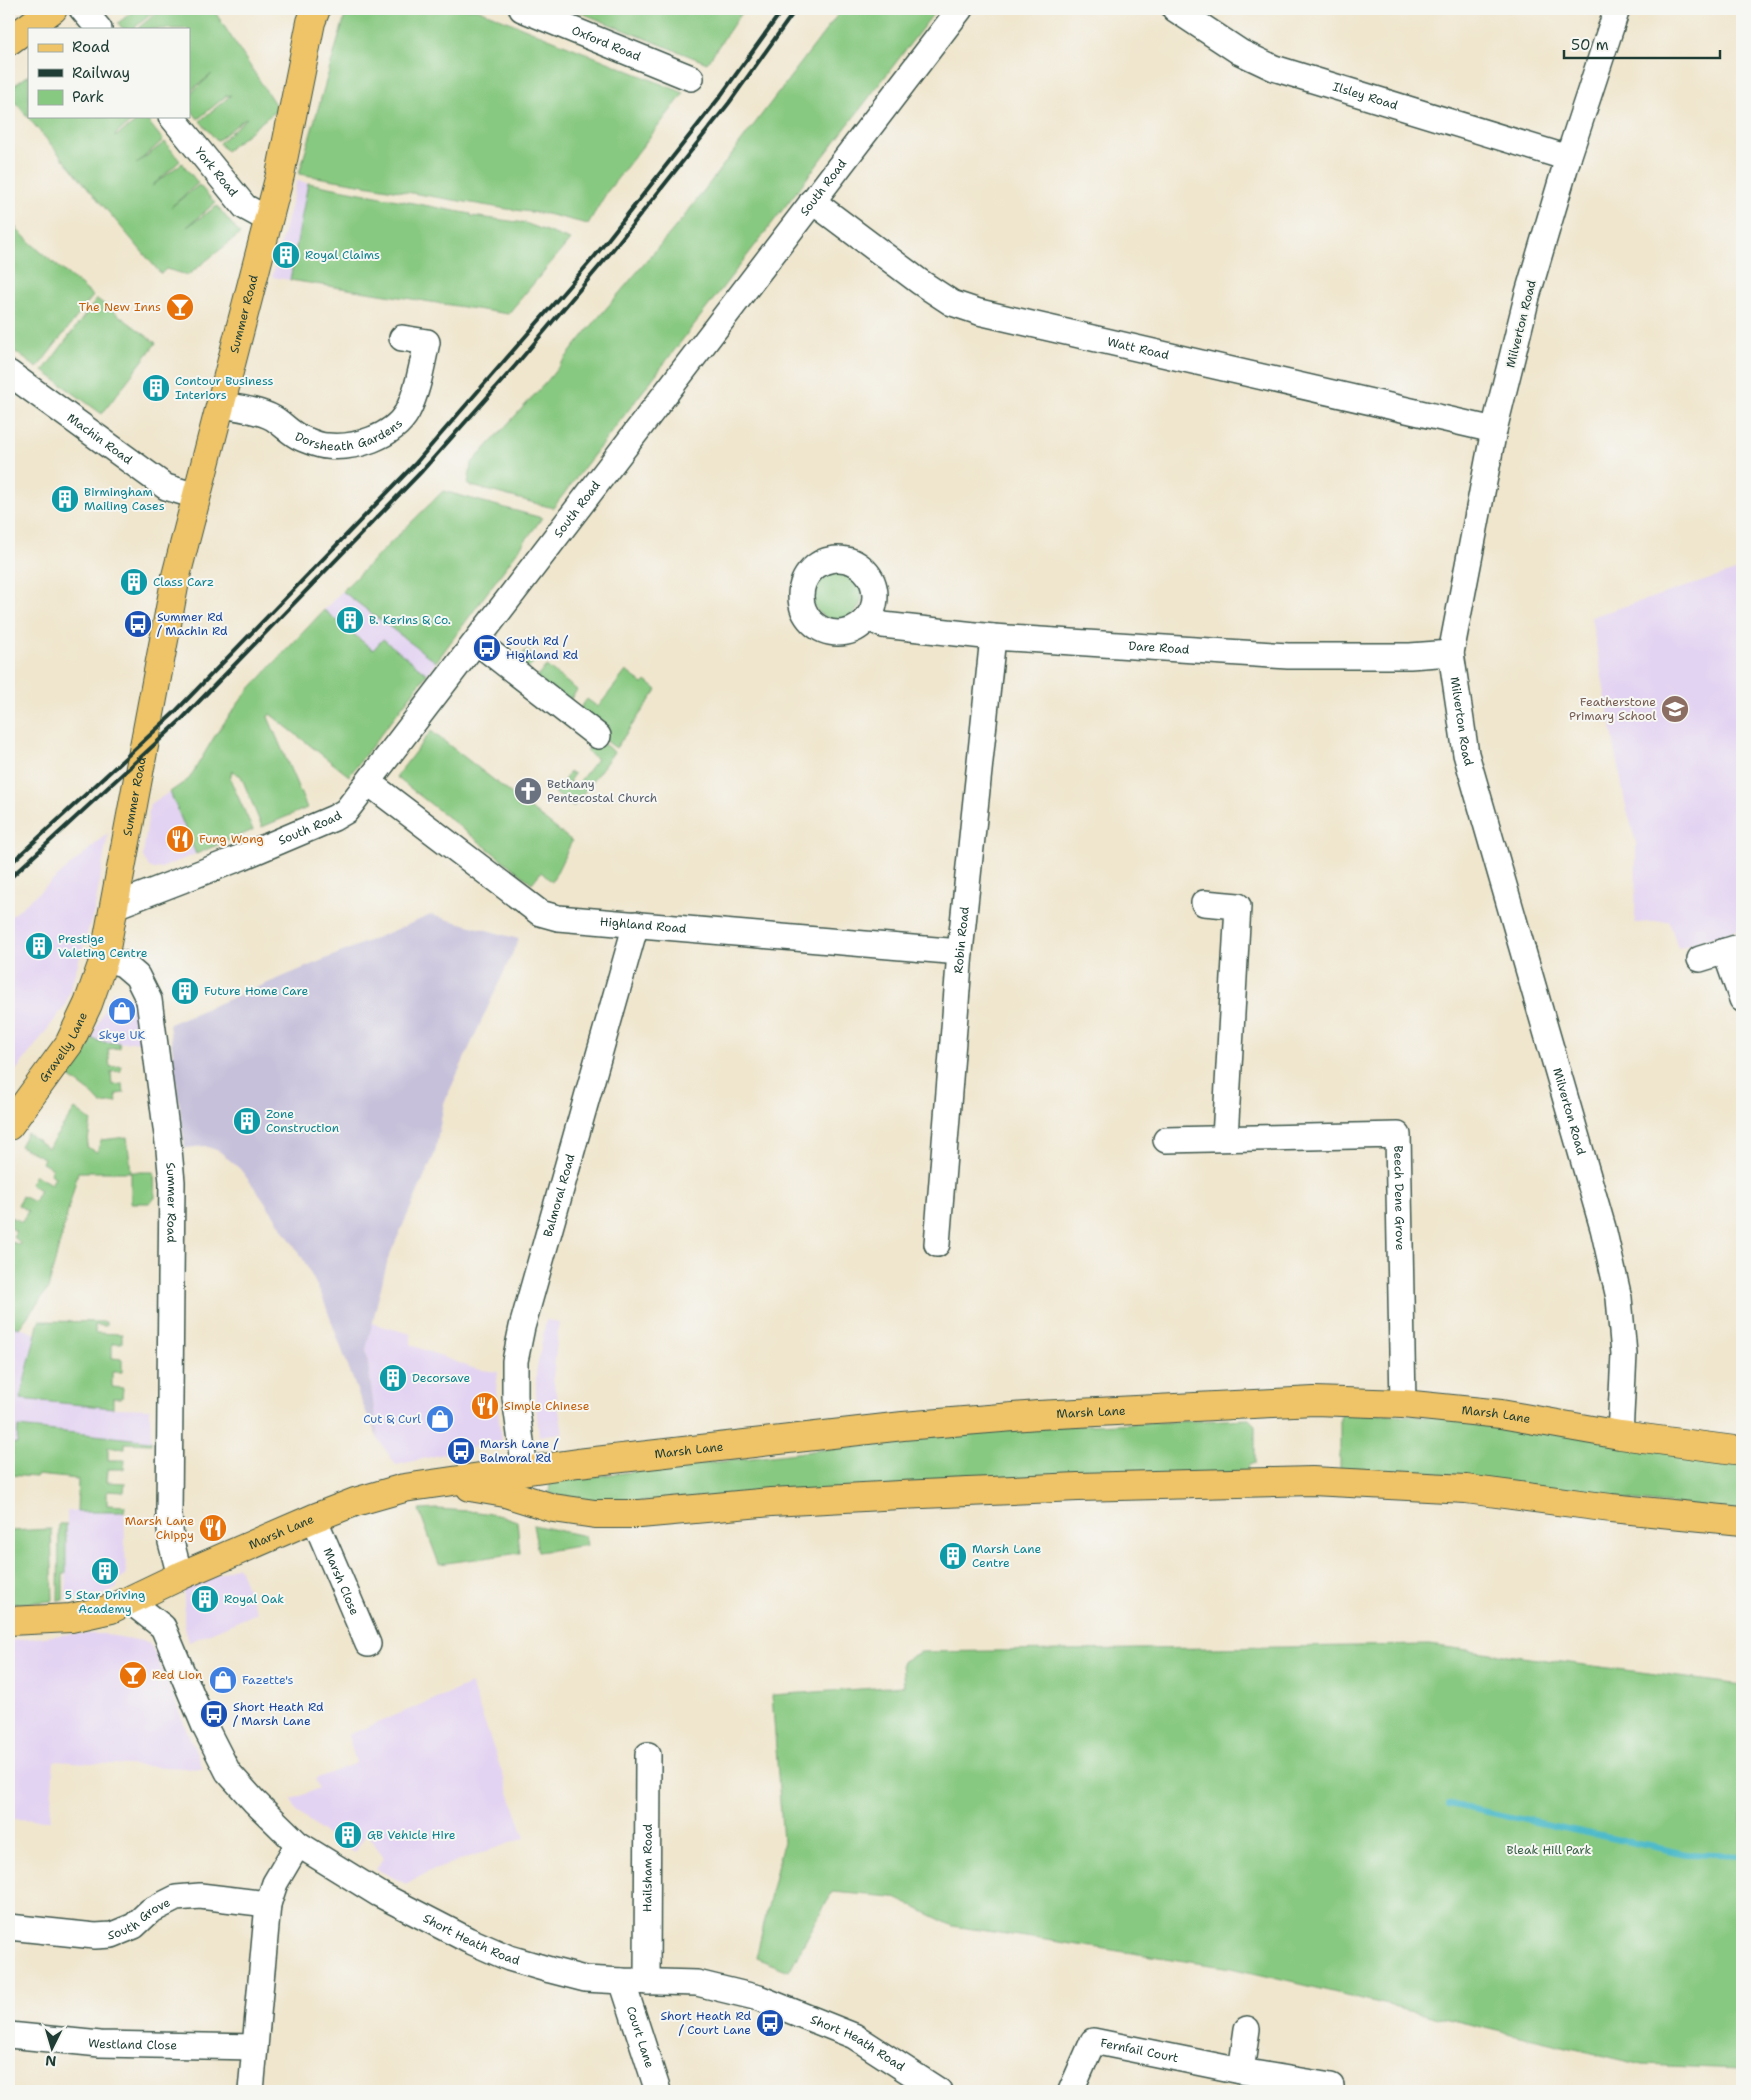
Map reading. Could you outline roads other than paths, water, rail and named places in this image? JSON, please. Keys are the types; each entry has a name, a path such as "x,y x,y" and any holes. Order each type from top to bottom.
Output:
{"main road":[{"path":"9,41 52,9"},
{"name":"Summer Road","path":"104,960 176,576 269,220 316,9"},
{"name":"Gravelly Lane","path":"9,1126 69,1044 88,1004 104,960"},
{"name":"Marsh Lane","path":"9,1621 71,1618 111,1609 180,1576 314,1518 379,1494 525,1471 790,1438 928,1424 1038,1415 1314,1401 1403,1404 1501,1414 1620,1435 1742,1451"},
{"name":"Marsh Lane","path":"441,1483 505,1493 553,1508 595,1514 640,1514 770,1502 939,1493 1078,1487 1312,1482 1466,1489 1611,1508 1742,1520"}],"street":[{"path":"82,9 98,28"},
{"name":"South Road","path":"115,906 242,857 334,818 346,811 960,9"},
{"name":"Ilsley Road","path":"1175,9 1240,52 1274,68 1568,158"},
{"name":"Milverton Road","path":"1617,9 1568,158 1528,292 1494,430 1451,653 1466,754 1603,1228 1619,1298 1624,1354 1620,1435"},
{"name":"Oxford Road","path":"537,11 691,78"},
{"name":"York Road","path":"173,118 245,207 269,220"},
{"name":"Watt Road","path":"812,201 920,282 952,303 979,312 1494,430"},
{"name":"Dorsheath Gardens","path":"222,404 258,412 273,418 299,437 325,446 348,446 372,441 389,430 406,413 417,384 427,342 402,338"},
{"name":"Machin Road","path":"9,372 166,487 196,496"},
{"name":"Dare Road","path":"868,617 883,625 993,637 1288,656 1410,656 1451,653"},
{"name":"Robin Road","path":"937,1244 960,952 993,637"},
{"path":"477,642 598,736"},
{"name":"Highland Road","path":"369,782 540,913 558,918 960,952"},
{"path":"1204,903 1238,906 1225,1138"},
{"name":"Balmoral Road","path":"525,1471 514,1397 515,1361 522,1328 636,924"},
{"path":"1700,958 1734,949 1742,999"},
{"name":"Summer Road","path":"104,960 123,964 137,976 150,1000 169,1150 172,1182 169,1516 171,1542 180,1576"},
{"name":"Beech Dene Grove","path":"1166,1140 1398,1135 1403,1404"},
{"name":"Marsh Close","path":"314,1518 368,1644"},
{"name":"Short Heath Road","path":"130,1601 163,1627 205,1727 228,1772 254,1801 298,1844 379,1894 468,1940 509,1958 585,1979 622,1982 697,1983 759,1998 854,2036 939,2091"},
{"name":"Hailsham Road","path":"647,1982 648,1755"},
{"path":"252,2091 268,1904 275,1883 298,1844"},
{"name":"South Grove","path":"9,1927 95,1936 112,1935 134,1926 150,1911 176,1898 200,1896 268,1904"},
{"name":"Court Lane","path":"622,1982 658,2091"},
{"path":"1241,2071 1247,2029"},
{"name":"Westland Close","path":"9,2035 100,2044 255,2047"},
{"name":"Fernfail Court","path":"1071,2091 1093,2041 1241,2071 1331,2086"}],"waterway":[{"path":"1449,1804 1687,1854 1742,1856"}],"railway":[{"path":"9,865 174,713 415,464 595,256 719,98 783,9"},
{"path":"9,879 181,720 422,471 515,366 603,262 729,103 796,9"}],"place":[{"name":"Royal Claims","path":"286,255"},
{"name":"The New Inns","path":"180,307"},
{"name":"Contour Business Interiors","path":"156,388"},
{"name":"Birmingham Mailing Cases","path":"65,499"},
{"name":"Class Carz","path":"134,582"},
{"name":"B. Kerins & Co.","path":"350,620"},
{"name":"Summer Rd / Machin Rd","path":"138,624"},
{"name":"South Rd / Highland Rd","path":"487,648"},
{"name":"Featherstone Primary School","path":"1675,709"},
{"name":"Bethany Pentecostal Church","path":"528,791"},
{"name":"Fung Wong","path":"180,839"},
{"name":"Prestige Valeting Centre","path":"39,946"},
{"name":"Future Home Care","path":"185,991"},
{"name":"Skye UK","path":"122,1011"},
{"name":"Zone Construction","path":"247,1121"},
{"name":"Decorsave","path":"393,1378"},
{"name":"Simple Chinese","path":"485,1406"},
{"name":"Cut & Curl","path":"440,1419"},
{"name":"Marsh Lane / Balmoral Rd","path":"461,1451"},
{"name":"Marsh Lane Chippy","path":"213,1528"},
{"name":"Marsh Lane Centre","path":"953,1556"},
{"name":"5 Star Driving Academy","path":"105,1571"},
{"name":"Royal Oak","path":"205,1599"},
{"name":"Red Lion","path":"133,1675"},
{"name":"Fazette's","path":"223,1680"},
{"name":"Short Heath Rd / Marsh Lane","path":"214,1714"},
{"name":"GB Vehicle Hire","path":"348,1835"},
{"name":"Short Heath Rd / Court Lane","path":"770,2023"}],"park label":[{"name":"Bleak Hill Park","path":"1549,1850"}]}
